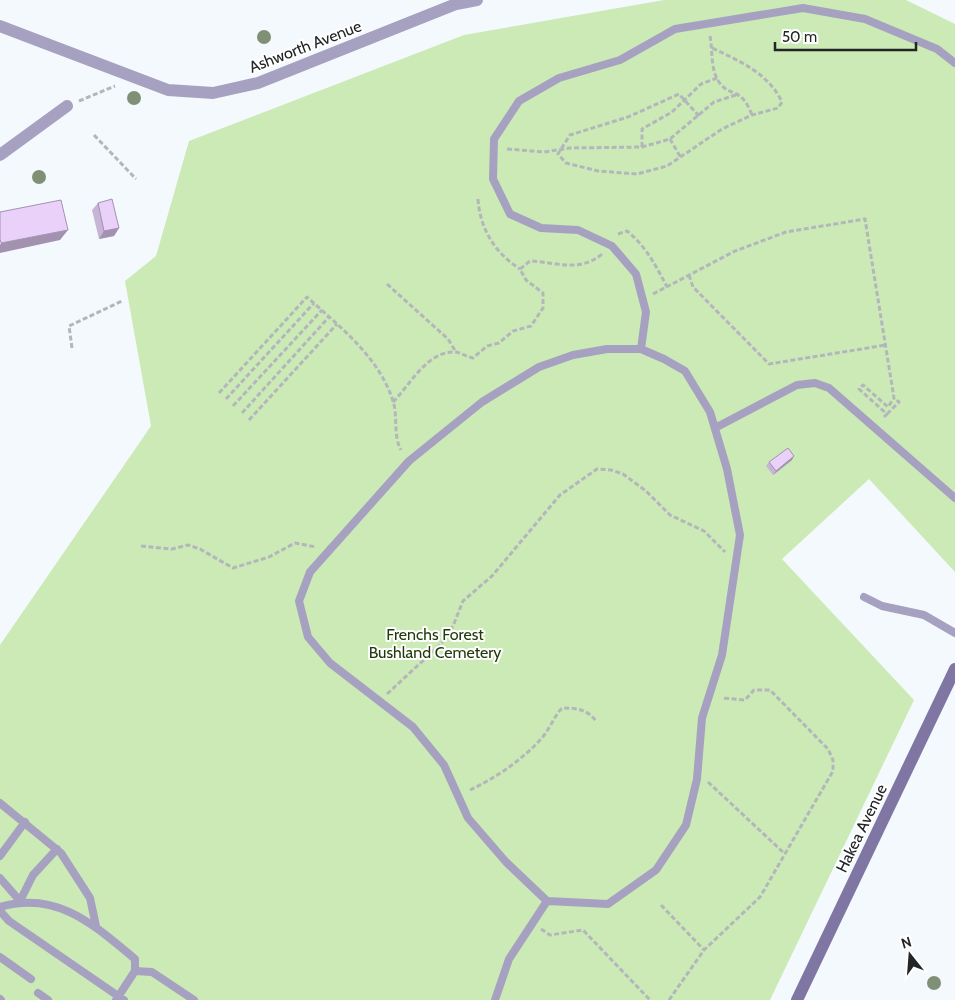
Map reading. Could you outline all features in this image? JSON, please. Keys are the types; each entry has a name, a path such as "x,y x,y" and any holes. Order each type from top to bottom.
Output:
{"street":[{"name":"Ashworth Avenue","path":"0,26 168,90 213,92 258,83 456,4 477,0"},
{"path":"0,156 68,106"},
{"name":"Hakea Avenue","path":"797,1000 955,669"}],"lane":[{"path":"640,349 646,312 642,295 636,274 612,246 578,230 541,228 510,214 493,179 494,139 519,101 559,78 620,60 675,29 803,8 865,19 937,49 955,63"},
{"path":"607,349 640,349 664,359 685,371 710,412 727,469 740,535 722,655 702,718 697,779 686,825 656,870 608,904 547,901 506,862 468,818 444,765 413,727 330,663 308,637 300,601 310,572 409,461 482,402 539,367 573,355 607,349"},
{"path":"715,428 797,385 815,383 828,388 955,498"},
{"path":"864,598 882,606 924,616 955,634"},
{"path":"0,803 57,849 90,898 96,926"},
{"path":"0,856 25,822"},
{"path":"20,901 33,875 57,849"},
{"path":"0,878 20,901"},
{"path":"0,907 20,901 56,905 96,926 135,959 135,971 120,999 9,921 0,912"},
{"path":"495,1000 509,959 547,901"},
{"path":"0,957 32,979"},
{"path":"135,971 152,972 194,1000"},
{"path":"38,993 48,1000"}],"path":[{"path":"707,24 712,48 711,55 717,78 721,85 739,94 746,100 752,115"},
{"path":"699,116 679,94 628,117 570,135 558,154 566,163 598,171 637,174 667,166 722,129 752,115 778,108 782,102 776,90 766,79 739,61 712,48"},
{"path":"68,106 114,86 125,74"},
{"path":"642,147 642,129 672,112 701,84 717,78"},
{"path":"494,148 544,152 562,149 642,147 670,139 714,102 739,94"},
{"path":"94,136 136,179"},
{"path":"670,139 681,158"},
{"path":"393,402 420,370 436,356 456,352 473,358 487,346 499,342 513,332 531,326 543,308 543,293 526,280 520,270 511,263 488,237 480,217 478,199"},
{"path":"642,295 655,293 735,251 786,232 865,220 894,398 899,402 874,428"},
{"path":"520,270 530,260 574,267 594,261 612,246 618,234 627,231 650,255 667,287"},
{"path":"689,275 693,287 769,364 886,345"},
{"path":"387,284 448,339 456,352"},
{"path":"219,393 307,297 337,324 368,357 382,376 393,402 399,446 409,461"},
{"path":"72,348 69,326 122,301"},
{"path":"226,399 314,303"},
{"path":"233,406 322,310"},
{"path":"242,413 329,317"},
{"path":"249,420 337,324"},
{"path":"887,414 859,389 862,385 888,406 894,398"},
{"path":"380,702 396,684 442,644 453,626 463,601 492,576 560,495 597,468 623,474 646,491 670,515 704,531 728,555 737,556"},
{"path":"141,546 172,549 188,544 233,568 270,557 295,543 308,544 329,551"},
{"path":"669,1000 704,950 760,897 833,771 834,760 828,749 770,690 754,690 746,700 708,697"},
{"path":"458,796 516,763 542,739 555,716 562,708 577,708 591,714 597,722"},
{"path":"697,779 711,783 784,853"},
{"path":"661,905 704,950"},
{"path":"533,923 550,935 583,930 650,1000"}],"green space":[{"name":"Frenchs Forest Bushland Cemetery","path":"664,0 906,0 955,24 955,572 869,479 782,559 914,700 770,1000 0,1000 0,645 151,426 125,281 156,256 189,141 464,35"}],"building":[{"path":"112,199 119,228 104,231 98,203"},
{"path":"61,200 68,230 1,243 0,212"},
{"path":"788,448 794,456 776,471 769,462"}]}
